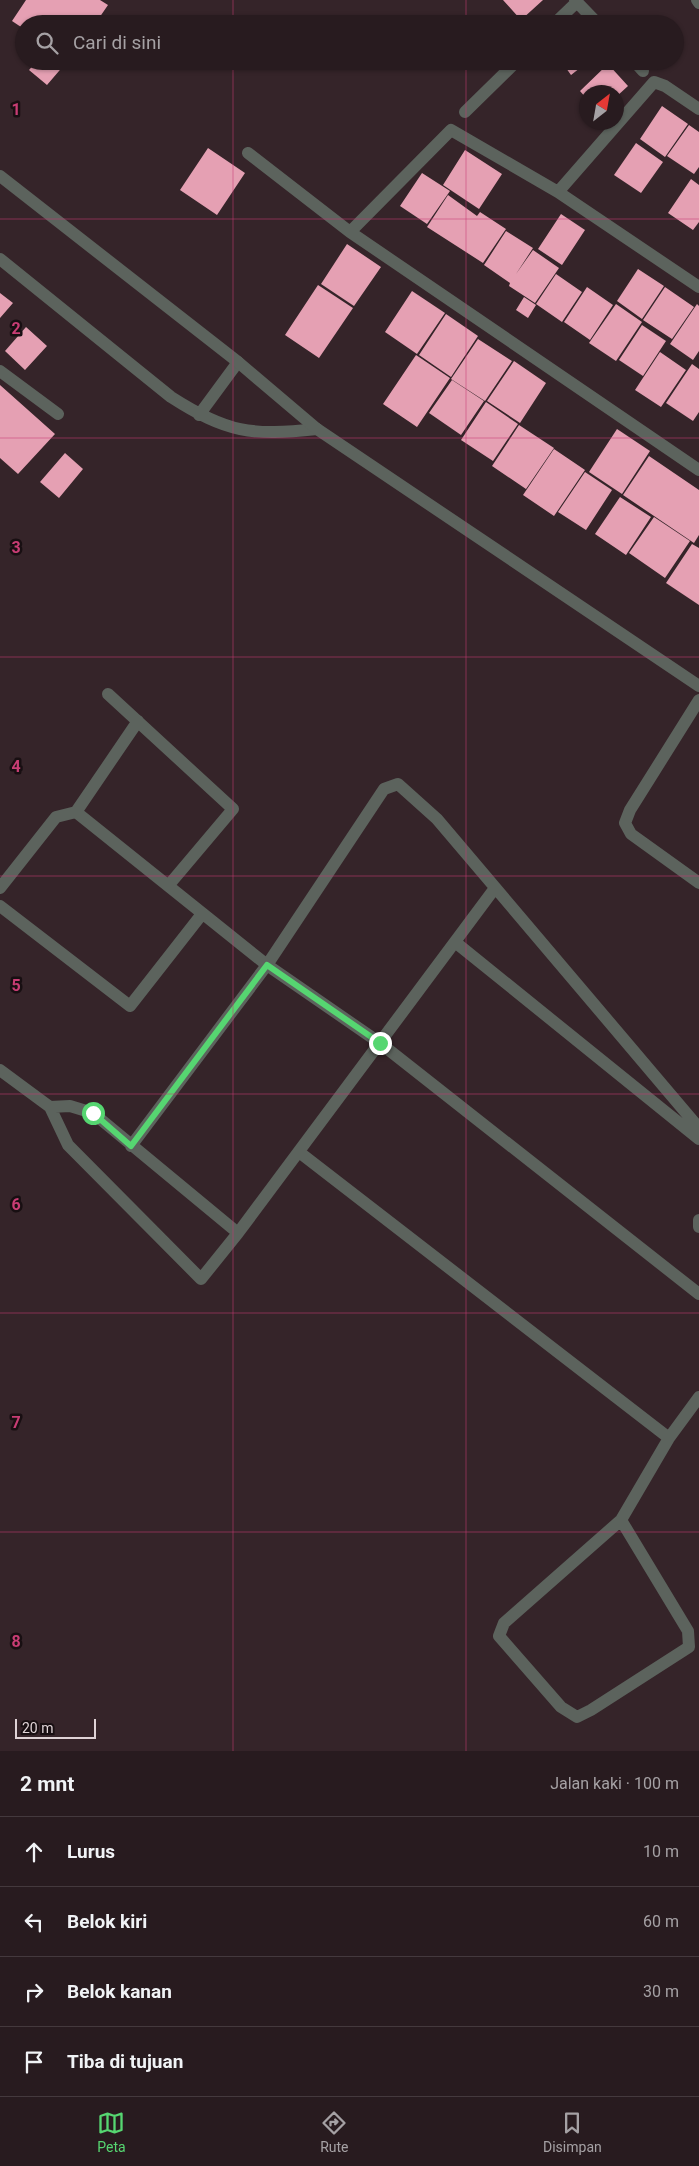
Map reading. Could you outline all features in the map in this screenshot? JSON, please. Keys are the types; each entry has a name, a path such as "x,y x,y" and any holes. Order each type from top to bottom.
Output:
{"street":[{"path":"563,15 576,1 589,15"},
{"path":"465,112 507,70"},
{"path":"558,192 654,82 666,86 699,109"},
{"path":"350,232 450,130 558,192 699,287"},
{"path":"248,153 350,232 699,470"},
{"path":"0,176 238,362 317,429 699,686"},
{"path":"0,259 170,397 199,415 220,425 246,432 280,433 317,429"},
{"path":"199,415 238,362"},
{"path":"0,370 58,414"},
{"path":"108,694 233,809 168,886"},
{"path":"699,700 630,810 625,823 631,834 699,883"},
{"path":"0,888 56,817 76,812 138,722"},
{"path":"131,1146 267,965 384,789 398,784 437,819 699,1128"},
{"path":"76,812 267,965 380,1043 699,1294"},
{"path":"0,1070 50,1107 68,1145 201,1279 238,1233 495,888"},
{"path":"0,906 130,1006 202,914"},
{"path":"454,942 699,1139"},
{"path":"50,1107 70,1106 93,1113 238,1233"},
{"path":"298,1152 669,1438"},
{"path":"699,1220 699,1227"},
{"path":"621,1520 688,1630 689,1647 591,1710 576,1717 561,1707 499,1636 504,1623 621,1520 669,1438 699,1397"}],"building":[{"path":"26,0 100,0 108,5 101,15 16,15"},
{"path":"503,0 543,0 526,15 516,15"},
{"path":"29,70 60,70 47,85"},
{"path":"567,70 577,70 571,75"},
{"path":"602,70 613,70 628,86 624,90 624,85 586,85"},
{"path":"662,106 688,124 665,157 640,139"},
{"path":"689,125 699,132 699,167 694,174 667,156"},
{"path":"636,143 663,162 641,193 614,175"},
{"path":"208,148 245,173 217,215 180,190"},
{"path":"465,150 502,174 479,209 443,185"},
{"path":"422,173 450,191 427,224 400,206"},
{"path":"691,179 699,185 699,222 693,230 668,213"},
{"path":"448,195 477,216 480,212 506,229 483,263 427,227"},
{"path":"561,214 585,230 562,265 538,249"},
{"path":"506,231 533,248 516,274 533,250 559,268 535,303 509,286 510,283 484,265"},
{"path":"347,244 381,267 354,306 321,284"},
{"path":"638,269 664,286 642,319 617,301"},
{"path":"556,274 582,292 562,322 536,304"},
{"path":"318,285 353,308 319,358 285,335"},
{"path":"587,287 613,305 590,340 564,322"},
{"path":"665,287 694,307 672,339 643,320"},
{"path":"412,291 445,313 417,354 385,332"},
{"path":"0,293 13,303 0,318"},
{"path":"524,297 536,305 528,318 516,310"},
{"path":"616,304 642,322 616,361 589,343"},
{"path":"697,304 699,306 699,351 693,360 670,344"},
{"path":"446,314 478,336 451,377 419,355"},
{"path":"642,325 666,341 643,376 619,360"},
{"path":"26,327 47,346 25,370 5,351"},
{"path":"478,339 512,361 485,401 451,379"},
{"path":"660,352 686,370 661,407 635,390"},
{"path":"416,355 450,378 417,427 383,404"},
{"path":"514,361 546,383 520,423 487,401"},
{"path":"692,364 699,369 699,412 693,421 666,403"},
{"path":"452,380 484,401 461,435 429,413"},
{"path":"0,385 55,434 18,474 0,458"},
{"path":"486,402 518,424 493,461 461,440"},
{"path":"519,425 554,448 526,489 492,466"},
{"path":"617,429 650,451 622,494 589,472"},
{"path":"554,449 585,470 554,516 523,495"},
{"path":"65,453 83,469 59,498 40,482"},
{"path":"649,456 699,490 699,535 694,543 623,495"},
{"path":"585,472 612,490 586,530 558,512"},
{"path":"620,497 651,517 626,555 595,534"},
{"path":"654,517 690,541 665,578 629,553"},
{"path":"692,544 699,548 699,605 666,583"}],"route":[{"path":"93,1113 131,1146 267,965 380,1043"}]}
